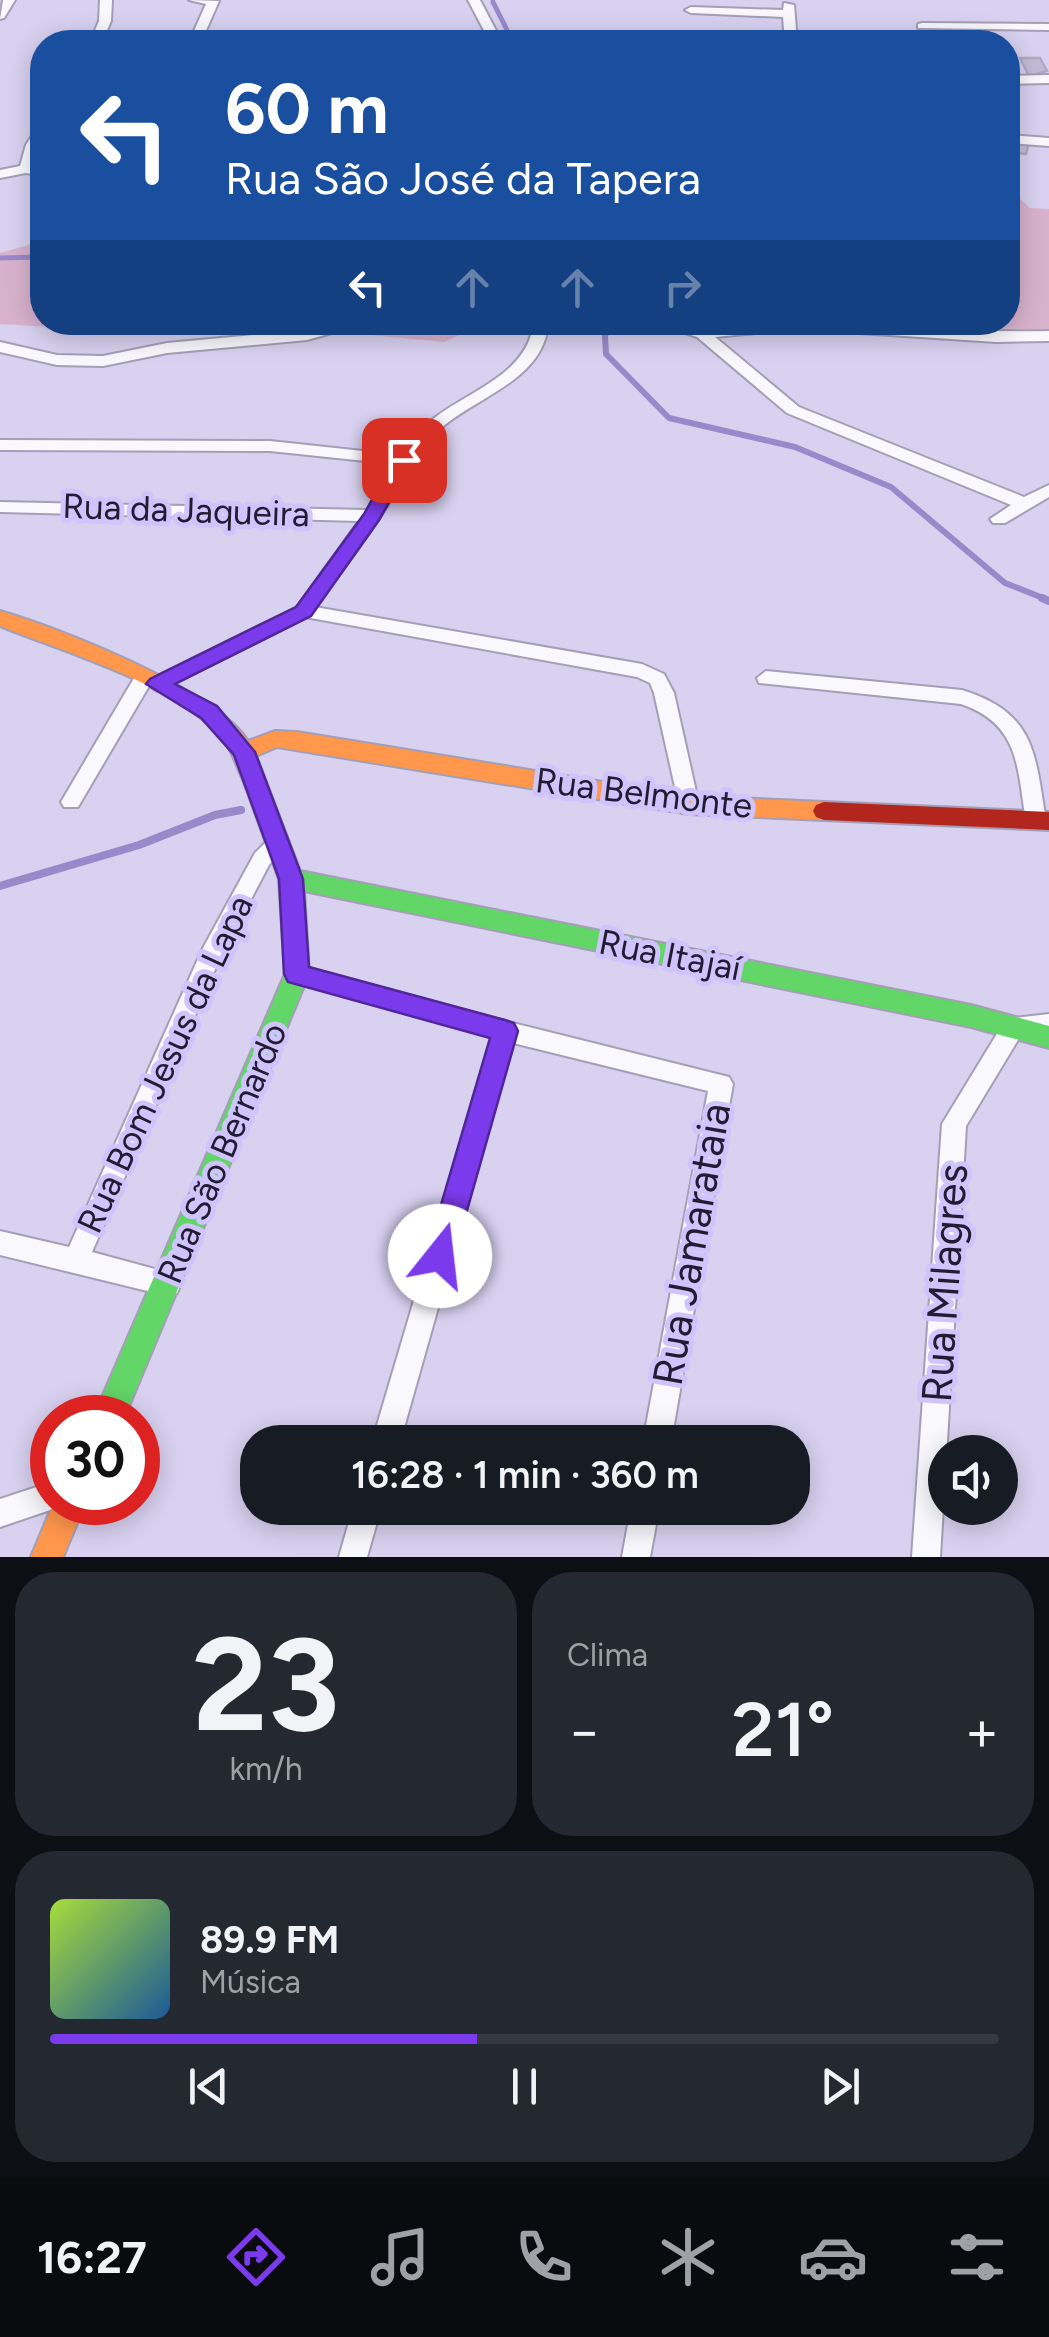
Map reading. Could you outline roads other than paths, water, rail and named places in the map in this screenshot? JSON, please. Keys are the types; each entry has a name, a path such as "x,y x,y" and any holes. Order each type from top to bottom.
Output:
{"street":[{"path":"0,16 10,0"},
{"path":"94,0 124,0"},
{"path":"101,30 106,0"},
{"path":"195,0 213,1 200,30"},
{"path":"476,4 490,30"},
{"path":"691,10 788,7"},
{"path":"922,26 1049,27"},
{"path":"1020,80 1049,80"},
{"path":"1020,139 1049,142"},
{"path":"26,169 30,153"},
{"path":"0,174 30,170"},
{"path":"0,347 57,360 104,362 168,348 296,335"},
{"path":"71,802 151,681 304,612 372,516 404,460 436,424 510,376 537,344 536,335"},
{"path":"703,335 792,410 1028,505"},
{"path":"976,335 1049,336"},
{"path":"0,445 270,446 404,460"},
{"path":"998,519 1049,490"},
{"name":"Rua da Jaqueira","path":"0,506 372,516"},
{"path":"304,612 642,671 657,679 672,714 690,805"},
{"name":"Rua São Bernardo","path":"0,618 151,681 209,712 244,752 291,879 297,974 118,1395"},
{"path":"766,678 962,697 989,705 1018,732 1043,821"},
{"name":"Rua Belmonte","path":"244,752 275,739 298,740 690,805 1043,821"},
{"name":"Rua Bom Jesus da Lapa","path":"168,1284 76,1260 210,956 262,859 279,842"},
{"name":"Rua Itajaí","path":"291,879 1014,1026 1049,1037"},
{"path":"297,974 505,1031 391,1425"},
{"path":"1014,1026 1049,1024"},
{"name":"Rua Milagres","path":"926,1557 954,1124 1014,1026"},
{"name":"Rua Jamarataia","path":"505,1031 721,1084 660,1425"},
{"path":"0,1243 76,1260"},
{"path":"0,1513 30,1503"},
{"path":"47,1557 60,1525"},
{"path":"352,1557 362,1525"},
{"path":"636,1557 642,1525"}],"waterway":[{"path":"493,2 507,30"},
{"path":"0,258 30,257"},
{"path":"605,335 606,354 669,418 795,447 891,487 1005,583 1048,600"},
{"path":"1042,598 1049,601"},
{"path":"0,886 139,845 215,815 241,810"}]}
